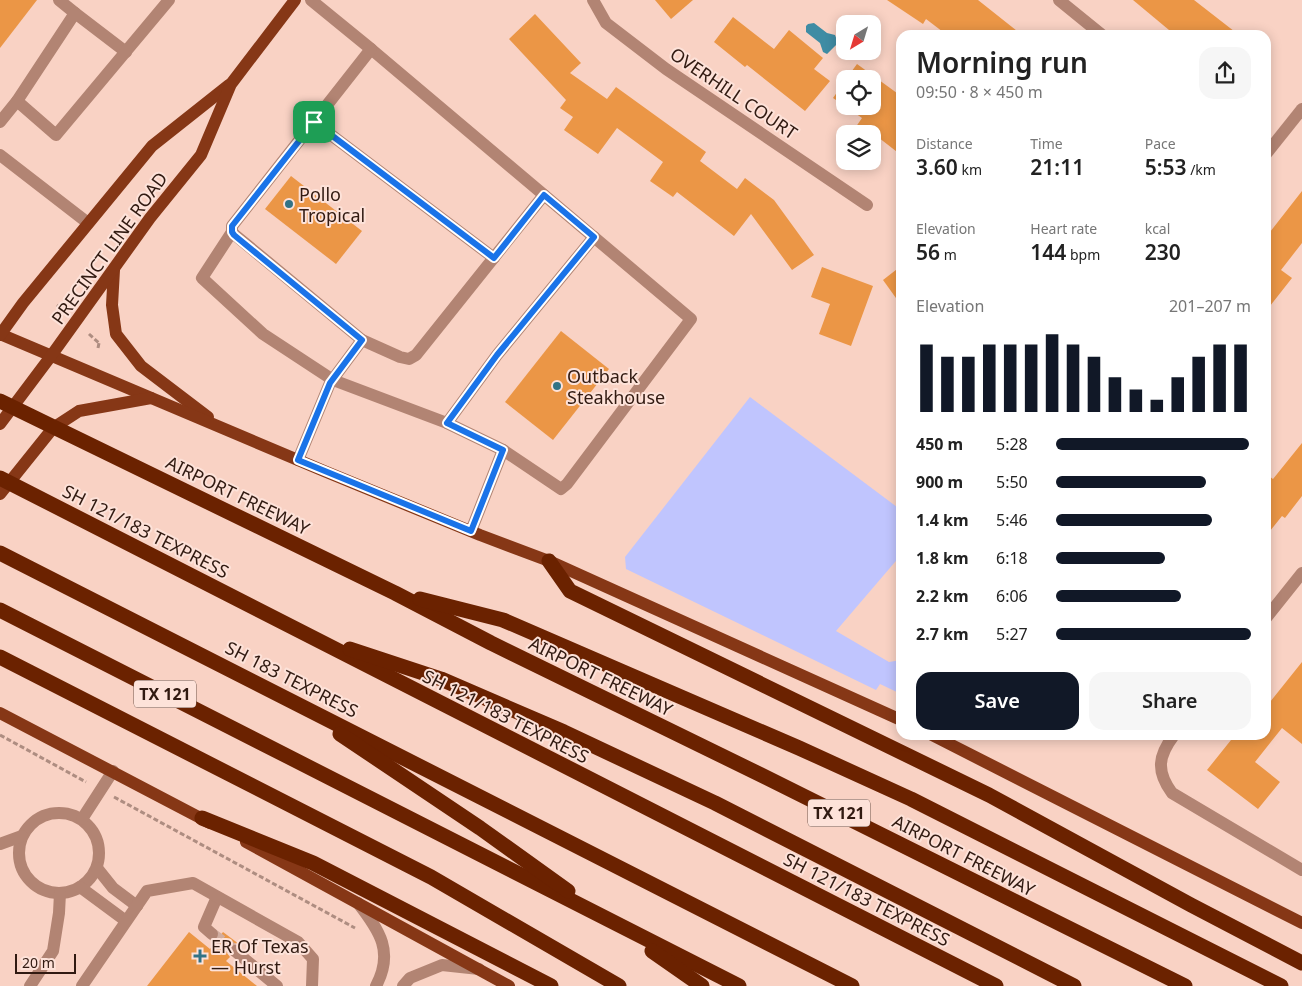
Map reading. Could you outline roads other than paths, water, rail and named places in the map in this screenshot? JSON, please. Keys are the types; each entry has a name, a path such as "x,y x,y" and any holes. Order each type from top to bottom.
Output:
{"highway":[{"name":"AIRPORT FREEWAY","path":"0,401 395,592 491,644 753,771 1185,986"},
{"name":"SH 121/183 TEXPRESS","path":"0,478 996,986"},
{"name":"SH 183 TEXPRESS","path":"6,556 852,986"},
{"path":"549,561 570,591 989,795 1190,905 1302,963"},
{"path":"395,592 503,620 790,744 911,798 1281,986"},
{"name":"TX 121","path":"2,610 739,986"},
{"path":"306,635 441,679 564,732 715,803 1074,986"},
{"path":"0,657 352,835 431,877 620,986"},
{"path":"283,696 480,828 702,986"},
{"path":"202,818 313,863 551,986"}],"main road":[{"name":"PRECINCT LINE ROAD","path":"0,424 150,218 201,155 231,84 295,0"},
{"name":"PRECINCT LINE ROAD","path":"0,334 23,303 152,146 231,84"},
{"path":"114,269 112,305 116,334 141,366 222,428"},
{"path":"0,334 298,460 549,561 896,718"},
{"path":"0,494 53,428 79,411 151,398"},
{"path":"0,712 202,818 509,986"},
{"path":"942,740 1302,923"}],"street":[{"path":"58,0 126,52"},
{"path":"17,101 56,135 169,0"},
{"path":"311,0 371,49 691,319 567,484 561,489 503,450 447,423 332,380 263,334 202,278 232,232 232,226 371,49"},
{"name":"OVERHILL COURT","path":"593,0 606,23 666,69 867,204"},
{"path":"1059,0 1096,30"},
{"path":"0,122 17,101 75,13"},
{"path":"1271,148 1302,108"},
{"path":"314,122 494,258"},
{"path":"0,155 88,223"},
{"path":"232,232 362,340 400,357 409,359 416,355 544,195"},
{"path":"447,423 497,355 594,237"},
{"path":"298,460 332,380 362,340"},
{"path":"471,531 503,450"},
{"path":"1271,612 1302,573"},
{"path":"1170,740 1164,749 1161,760 1161,772 1165,783 1172,793 1302,870"},
{"path":"82,819 113,771"},
{"path":"55,812 69,813 82,819 93,831 99,846 97,868 91,878 72,891 60,893 47,891 35,884 26,874 20,862 19,849 22,836 30,824 41,816 55,812"},
{"path":"0,844 22,836"},
{"path":"97,868 113,888 137,906"},
{"path":"82,986 147,891 193,883 298,942 313,958 312,986"},
{"path":"80,887 126,921"},
{"path":"30,986 53,950 60,893"},
{"path":"212,934 204,927 218,896"},
{"path":"358,903 375,924 385,949 383,973 376,986"},
{"path":"234,951 277,986"},
{"path":"403,986 410,978 442,965 479,969"}],"tunnel":[{"path":"212,934 235,951"}],"place":[{"name":"Pollo Tropical","path":"289,204"},
{"name":"Outback Steakhouse","path":"557,386"},
{"name":"ER Of Texas — Hurst","path":"200,956"}]}
